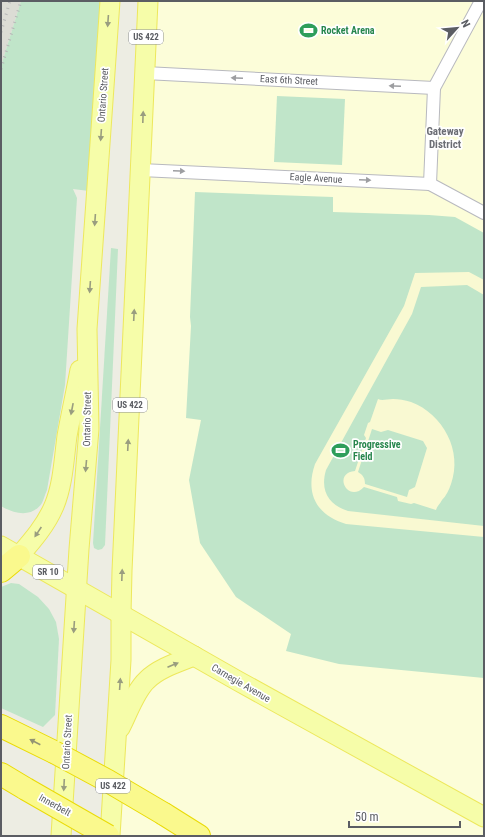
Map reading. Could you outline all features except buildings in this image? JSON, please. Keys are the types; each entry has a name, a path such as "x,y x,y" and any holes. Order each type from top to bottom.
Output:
{"highway":[{"path":"1,571 10,551"},
{"path":"1,726 108,781 199,836"},
{"name":"Innerbelt","path":"1,774 109,836"}],"main road":[{"name":"Ontario Street","path":"61,836 89,429 87,329 110,1"},
{"name":"US 422","path":"109,836 121,660 122,563 148,1"},
{"path":"10,551 35,536 54,507 60,484 87,329"},
{"name":"Carnegie Avenue","path":"10,551 283,707 484,817"},
{"path":"116,737 138,692 147,679 164,669 194,656"}],"street":[{"path":"430,184 434,88 481,1"},
{"name":"East 6th Street","path":"145,73 434,88"},
{"name":"Eagle Avenue","path":"140,170 430,184 484,213"}],"shaded area":[{"path":"1,1 21,1 1,66"},
{"path":"21,1 110,1 97,192 73,189 77,198 65,385 47,490 42,503 38,508 28,513 17,513 1,506 1,66"},
{"path":"148,1 484,1 484,836 111,836"},
{"path":"277,96 345,99 342,165 274,162"},
{"name":"Progressive Field","path":"195,192 333,197 333,212 455,217 484,233 484,678 339,664 286,651 291,634 236,597 200,543 189,480 201,420 186,418 191,326 190,317"},
{"path":"111,248 118,249 105,545 102,549 98,550 94,548 93,543"},
{"path":"11,583 19,584 38,597 49,609 56,622 59,639 55,715 43,727 1,708 1,587"}],"sand":[{"path":"469,272 484,280 484,295 467,285 421,287 412,314 326,470 324,484 327,496 331,501 335,505 348,511 484,526 484,537 346,524 327,515 320,509 313,493 311,484 315,464 404,306 415,273"},
{"path":"378,399 395,399 411,402 422,408 432,415 441,425 448,435 452,447 454,471 448,491 436,510 414,503 411,504 398,501 397,497 364,487 353,492 348,490 345,486 344,477 348,473 355,471 366,438 364,435 368,423 370,422","holes":["372,429 381,432 388,430 423,441 427,448 415,487 409,490 407,497 365,484 365,480 358,472"]}],"railway":[{"path":"1,32 10,1"},
{"path":"1,69 21,1"}],"place":[{"name":"Rocket Arena","path":"308,30"},
{"name":"Progressive Field","path":"340,450"}],"district":[{"name":"Gateway District","path":"445,137"}]}
